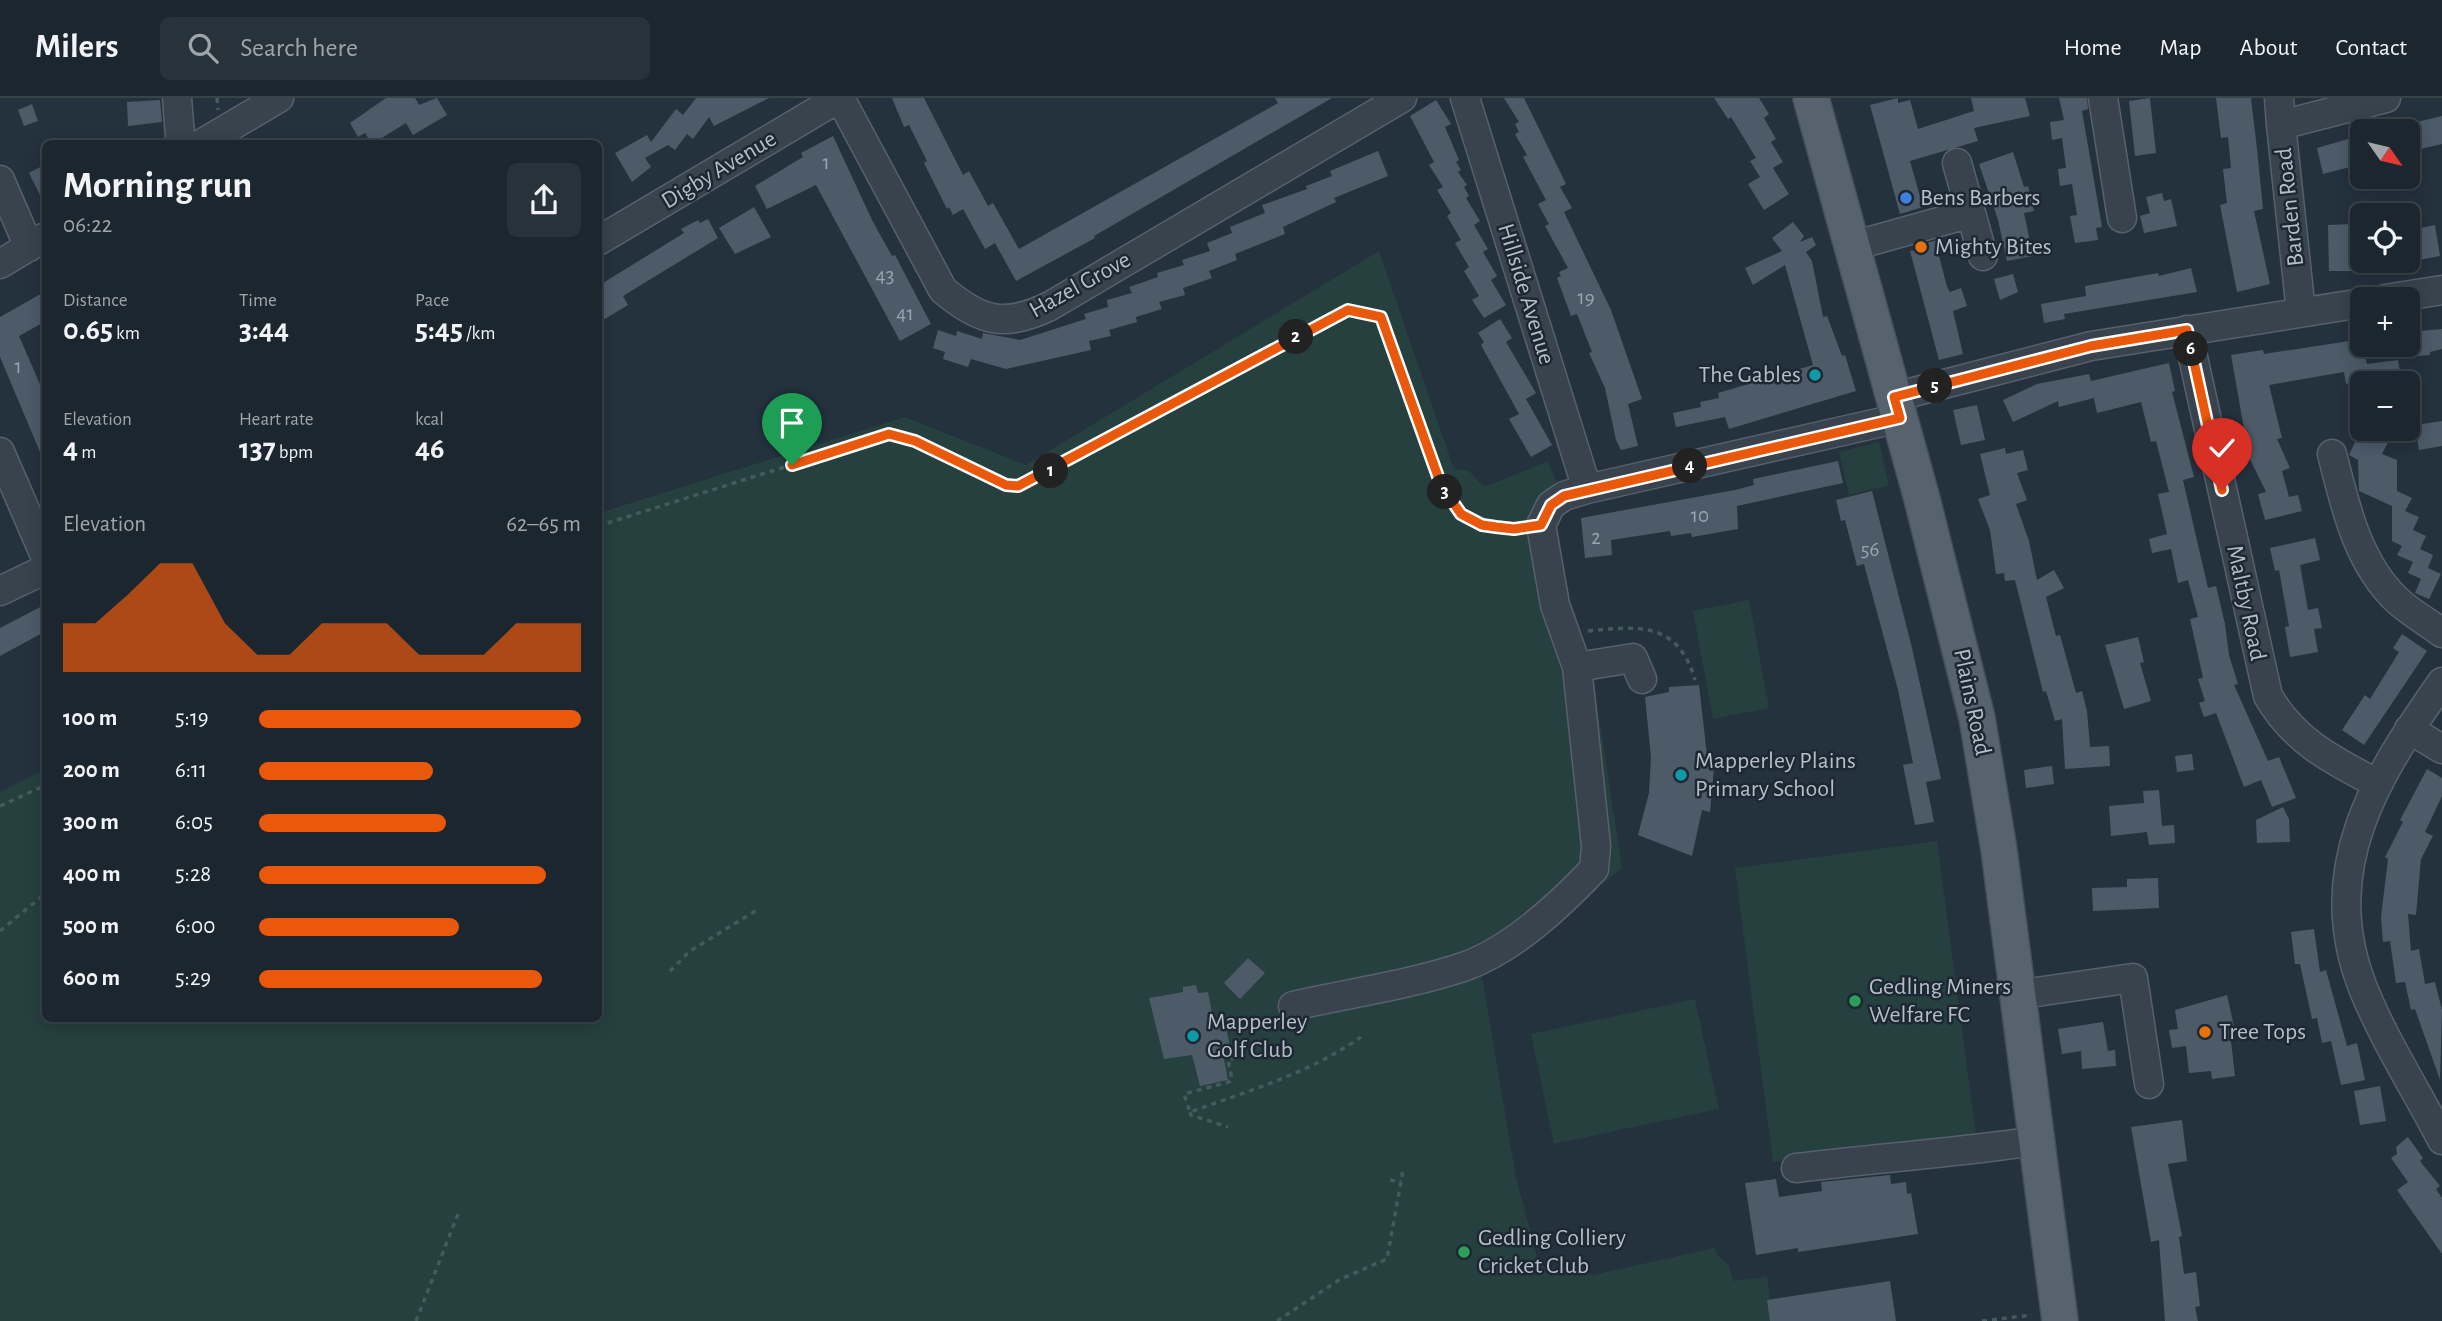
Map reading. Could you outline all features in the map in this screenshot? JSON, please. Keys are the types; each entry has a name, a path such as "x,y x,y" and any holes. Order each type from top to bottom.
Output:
{"main road":[{"name":"Plains Road","path":"1811,98 1897,407 1977,718 1998,850 2060,1316"}],"street":[{"path":"177,98 182,140"},
{"path":"208,140 279,98"},
{"name":"Hazel Grove","path":"840,98 943,290 963,307 985,318 1006,321 1030,316 1050,306 1402,98"},
{"name":"Digby Avenue","path":"602,239 840,98"},
{"name":"Hillside Avenue","path":"1465,98 1587,489"},
{"path":"2103,98 2122,218"},
{"name":"Barden Road","path":"2301,312 2280,112 2386,98"},
{"path":"1957,163 1983,257"},
{"path":"0,180 37,242 0,264"},
{"path":"1853,246 1971,213"},
{"path":"2420,293 2442,290"},
{"path":"1293,1006 1468,965 1501,948 1542,918 1594,869 1596,846 1577,667 1555,605 1541,525 1551,505 1564,496 1897,407 2091,346 2350,305"},
{"name":"Maltby Road","path":"2187,330 2268,696 2290,729 2309,745 2376,783"},
{"path":"0,452 42,549"},
{"path":"2332,454 2351,526 2375,573 2398,601 2442,633"},
{"path":"0,591 42,571"},
{"path":"1577,667 1633,658 1642,679"},
{"path":"2442,682 2376,783 2357,829 2351,853 2347,902 2351,947 2372,1007 2442,1140"},
{"path":"2409,729 2442,749"},
{"path":"2016,995 2133,978 2148,1084"},
{"path":"1796,1168 1918,1153 1945,1154 2035,1141"}],"path":[{"path":"602,525 889,434 915,441 1006,485 1018,486 1348,310 1381,317 1441,485 1461,514 1482,525 1496,527 1514,529 1541,525"},
{"path":"0,806 42,787"},
{"path":"0,932 42,896"},
{"path":"670,971 690,951 757,910"},
{"path":"1190,1112 1279,1080 1344,1049 1361,1037"},
{"path":"1228,1127 1206,1122 1190,1112 1184,1094 1232,1080 1228,1060 1245,1054"},
{"path":"1277,1321 1339,1280 1387,1259 1403,1170"},
{"path":"1390,1180 1401,1182"},
{"path":"416,1321 458,1214"},
{"path":"1982,1321 2060,1316"}],"green space":[{"path":"1379,251 1454,469 1469,471 1484,487 1548,461 1556,481 1541,499 1573,687 1594,684 1622,868 1524,945 1481,969 1516,1177 1539,1265 1593,1275 1714,1248 1717,1255 1729,1265 1733,1281 1767,1277 1773,1321 0,1321 0,792 42,771 42,1022 602,1022 602,512 905,417 1026,465"},
{"path":"1879,442 1889,485 1849,495 1839,452"},
{"path":"1749,600 1769,708 1713,719 1693,611"},
{"name":"Gedling Miners Welfare FC","path":"1937,841 1976,1135 1773,1162 1735,868"},
{"path":"1695,999 1719,1109 1554,1144 1531,1034"}],"building":[{"path":"386,98 415,98 419,105 437,98 447,115 413,135 406,123 378,140 369,140 365,133 358,137 350,123"},
{"path":"696,98 769,98 714,126 709,117 693,139 687,134 675,150 668,145 645,158 651,167 632,182 615,153 647,135 651,142 676,109 683,115"},
{"path":"892,98 924,98 963,175 969,171 988,206 993,203 1019,249 1278,103 1275,98 1332,98 1094,236 1095,238 1016,281 995,243 985,249 963,209 953,215 949,207 947,209 924,163 927,161 909,125 904,127"},
{"path":"1504,98 1524,98 1566,184 1560,187 1572,208 1564,212 1611,310 1642,399 1628,404 1638,446 1621,450 1616,440 1605,388 1589,353 1592,352 1577,314 1571,316 1557,278 1561,276 1559,272 1568,268 1545,226 1549,224 1538,204 1546,200 1523,157 1527,155 1515,134 1519,132 1515,124 1519,122"},
{"path":"1714,98 1759,98 1769,114 1764,118 1776,139 1771,142 1783,162 1773,168 1789,194 1764,210 1748,184 1760,177 1750,161 1756,158 1731,117 1728,119"},
{"path":"1898,98 1898,103 1910,100 1918,129 1974,111 1971,98 2025,98 2030,116 1974,128 1978,141 1910,161 1923,207 1900,214 1870,105"},
{"path":"2059,98 2087,98 2088,109 2082,111 2102,227 2096,228 2098,240 2075,243 2070,216 2077,215 2072,184 2060,186 2058,169 2066,168 2062,138 2052,140 2050,122 2064,120"},
{"path":"2150,98 2156,153 2135,156 2129,101"},
{"path":"2216,98 2251,98 2257,149 2263,209 2254,211 2270,284 2237,292 2220,205 2227,203 2223,169 2231,168 2228,137 2221,138"},
{"path":"160,100 162,122 128,126 127,102"},
{"path":"1436,100 1451,124 1445,127 1459,160 1456,162 1461,170 1458,172 1467,185 1464,187 1469,196 1466,198 1480,221 1474,225 1488,249 1483,252 1497,276 1491,280 1506,305 1484,318 1472,300 1479,296 1464,271 1469,267 1455,243 1461,240 1447,216 1451,213 1437,190 1443,187 1429,165 1434,162 1410,116"},
{"path":"32,104 38,121 24,126 18,110"},
{"path":"2442,116 2442,144 2420,149 2420,121"},
{"path":"833,136 873,222 892,256 895,255 931,324 900,341 816,185 767,209 755,186 803,157 801,153"},
{"path":"2350,138 2350,167 2323,174 2317,148"},
{"path":"1378,151 1388,176 1334,198 1336,202 1283,227 1285,234 1235,254 1237,260 1209,271 1212,278 1183,288 1185,295 1159,302 1162,309 1136,317 1137,322 1109,330 1111,336 1089,341 1091,350 1006,369 971,359 968,367 943,359 945,352 933,348 938,330 956,336 957,331 982,339 983,333 1020,340 1086,319 1084,314 1108,307 1107,300 1132,293 1129,287 1158,277 1157,273 1184,265 1182,260 1210,251 1207,243 1232,233 1230,227 1265,213 1262,205 1307,189 1306,186 1332,176 1330,171"},
{"path":"2013,152 2024,187 2028,186 2034,211 2024,213 2033,256 2007,261 1998,220 1979,164"},
{"path":"42,166 42,199 29,173"},
{"path":"2162,193 2164,201 2171,199 2177,226 2144,233 2140,216 2150,213 2146,197"},
{"path":"754,207 771,237 735,254 719,228"},
{"path":"708,219 718,238 623,296 628,305 602,321 602,284 684,233 681,229 698,220 700,223"},
{"path":"1793,222 1804,236 1800,242 1812,237 1816,245 1806,252 1812,261 1823,317 1827,316 1842,356 1845,355 1856,391 1729,429 1725,417 1676,427 1673,413 1701,407 1700,402 1719,398 1718,393 1813,365 1785,265 1753,285 1745,268 1782,251 1772,238"},
{"path":"2350,224 2350,271 2329,271 2328,225"},
{"path":"2435,225 2440,256 2420,260 2420,228"},
{"path":"1941,239 1943,250 1938,252 1947,287 1950,292 1961,288 1967,306 1953,311 1963,354 1939,360 1910,251 1916,250 1915,246"},
{"path":"2191,268 2197,292 2064,314 2065,319 2044,323 2041,304 2086,296 2085,286 2158,273 2159,276"},
{"path":"2013,274 2018,292 2000,300 1994,279"},
{"path":"42,293 42,323 19,336 42,389 42,457 0,357 0,317"},
{"path":"1500,319 1512,338 1506,342 1536,393 1526,399 1552,445 1531,457 1509,419 1519,414 1481,345 1484,342 1478,333"},
{"path":"2442,329 2442,349 2430,352 2430,355 2420,356 2420,331"},
{"path":"2350,341 2350,357 2366,357 2367,364 2398,360 2400,371 2350,371 2350,383 2346,384 2344,372 2269,385 2282,438 2277,439 2290,468 2282,471 2289,497 2298,495 2302,511 2265,520 2258,494 2266,492 2249,457 2231,355 2263,350 2264,354"},
{"path":"2169,363 2175,391 2172,392 2194,477 2183,480 2208,588 2216,586 2229,655 2238,684 2234,685 2268,761 2279,757 2296,798 2272,807 2261,780 2244,787 2216,713 2204,717 2199,703 2205,701 2198,679 2203,678 2190,619 2198,617 2188,580 2178,583 2171,549 2152,553 2149,539 2167,534 2158,494 2169,492 2156,441 2151,442 2141,402 2097,413 2094,398 2059,407 2058,401 2013,422 2003,400 2037,384 2089,374 2091,381"},
{"path":"1977,405 1985,440 1961,445 1953,410"},
{"path":"2442,421 2442,446 2419,450 2420,424"},
{"path":"2356,441 2388,441 2382,454 2397,460 2397,491 2412,498 2405,511 2419,517 2413,530 2426,536 2420,549 2433,555 2428,568 2441,574 2429,599 2415,593 2421,579 2408,573 2413,562 2397,555 2402,546 2392,541 2392,506 2359,491 2358,460 2349,455"},
{"path":"2005,448 2006,454 2023,450 2028,470 2017,473 2027,500 2016,504 2029,541 2037,580 2054,570 2064,588 2046,597 2056,636 2060,635 2076,693 2082,691 2087,711 2090,747 2109,746 2110,766 2065,769 2062,719 2055,721 2046,691 2043,692 2015,580 2005,581 2004,573 1996,574 1990,530 1978,499 1990,495 1980,454"},
{"path":"1838,461 1843,483 1737,506 1738,529 1692,537 1691,533 1671,536 1670,531 1611,540 1612,555 1585,558 1581,518 1735,490 1754,485 1753,479"},
{"path":"1872,491 1912,648 1941,779 1926,782 1934,822 1915,825 1903,765 1913,763 1898,690 1864,564 1857,566 1845,520 1841,521 1836,500"},
{"path":"2315,538 2320,560 2300,565 2308,610 2318,608 2322,628 2314,629 2318,652 2290,657 2285,627 2289,626 2279,570 2275,571 2270,548"},
{"path":"42,606 42,633 0,656 0,628"},
{"path":"2402,634 2427,651 2364,745 2342,730 2365,695 2370,699 2399,652 2393,648"},
{"path":"2138,637 2144,662 2140,663 2151,701 2124,709 2105,645"},
{"name":"Mapperley Plains Primary School","path":"1699,685 1707,755 1715,756 1710,812 1702,810 1692,856 1638,835 1649,793 1651,757 1645,697 1669,692 1669,687"},
{"path":"2192,754 2194,770 2177,772 2175,756"},
{"path":"2052,766 2054,784 2026,788 2024,770"},
{"path":"2427,769 2442,778 2442,796 2425,832 2433,836 2421,859 2416,915 2408,914 2411,951 2419,949 2425,984 2435,982 2442,1010 2440,1080 2415,1009 2411,1010 2405,982 2396,983 2390,941 2383,942 2381,917 2388,859 2385,857 2403,822 2400,820"},
{"path":"2159,790 2162,826 2174,825 2175,843 2149,845 2147,832 2111,836 2109,806 2144,803 2143,791"},
{"path":"2283,807 2289,819 2290,842 2257,843 2256,820"},
{"path":"2158,878 2159,908 2093,911 2092,888 2127,887 2127,879"},
{"path":"2314,929 2320,972 2326,970 2347,1046 2357,1043 2365,1080 2341,1085 2331,1041 2322,1043 2317,1018 2312,1019 2300,964 2295,964 2291,932"},
{"path":"1248,958 1265,973 1240,999 1224,983"},
{"name":"Mapperley Golf Club","path":"1196,985 1198,993 1208,992 1214,1023 1225,1021 1230,1048 1222,1049 1228,1080 1200,1086 1192,1055 1164,1059 1149,998 1183,992 1183,987"},
{"path":"2227,995 2235,1031 2230,1032 2235,1076 2212,1079 2211,1071 2189,1073 2186,1046 2172,1048 2169,1030 2178,1029 2175,1010"},
{"path":"2103,1022 2108,1051 2115,1050 2116,1066 2082,1069 2081,1051 2062,1054 2058,1029"},
{"path":"2380,1086 2386,1121 2360,1125 2354,1091"},
{"path":"2182,1120 2187,1161 2168,1164 2182,1236 2179,1237 2184,1274 2196,1272 2200,1306 2195,1307 2198,1321 2165,1321 2159,1240 2151,1242 2131,1127"},
{"path":"2408,1137 2423,1158 2420,1161 2440,1186 2436,1189 2442,1198 2442,1254 2397,1190 2408,1182 2391,1158 2397,1154 2396,1147"},
{"path":"1890,1175 1891,1184 1906,1182 1907,1194 1911,1193 1918,1234 1798,1252 1798,1248 1756,1255 1745,1183 1776,1179 1779,1197 1822,1191 1821,1182"},
{"path":"1890,1281 1896,1321 1770,1321 1767,1300"}],"place":[{"name":"Bens Barbers","path":"1906,198"},
{"name":"Mighty Bites","path":"1921,247"},
{"name":"The Gables","path":"1815,375"},
{"name":"Mapperley Plains Primary School","path":"1681,775"},
{"name":"Gedling Miners Welfare FC","path":"1855,1001"},
{"name":"Tree Tops","path":"2205,1032"},
{"name":"Mapperley Golf Club","path":"1193,1036"},
{"name":"Gedling Colliery Cricket Club","path":"1464,1252"}],"route":[{"path":"792,465 889,434 915,441 1006,485 1018,486 1033,481 1348,310 1381,317 1441,485 1461,514 1482,525 1514,529 1541,525 1551,505 1564,496 1587,489 1900,418 1894,397 2091,346 2187,330 2222,490"}]}
